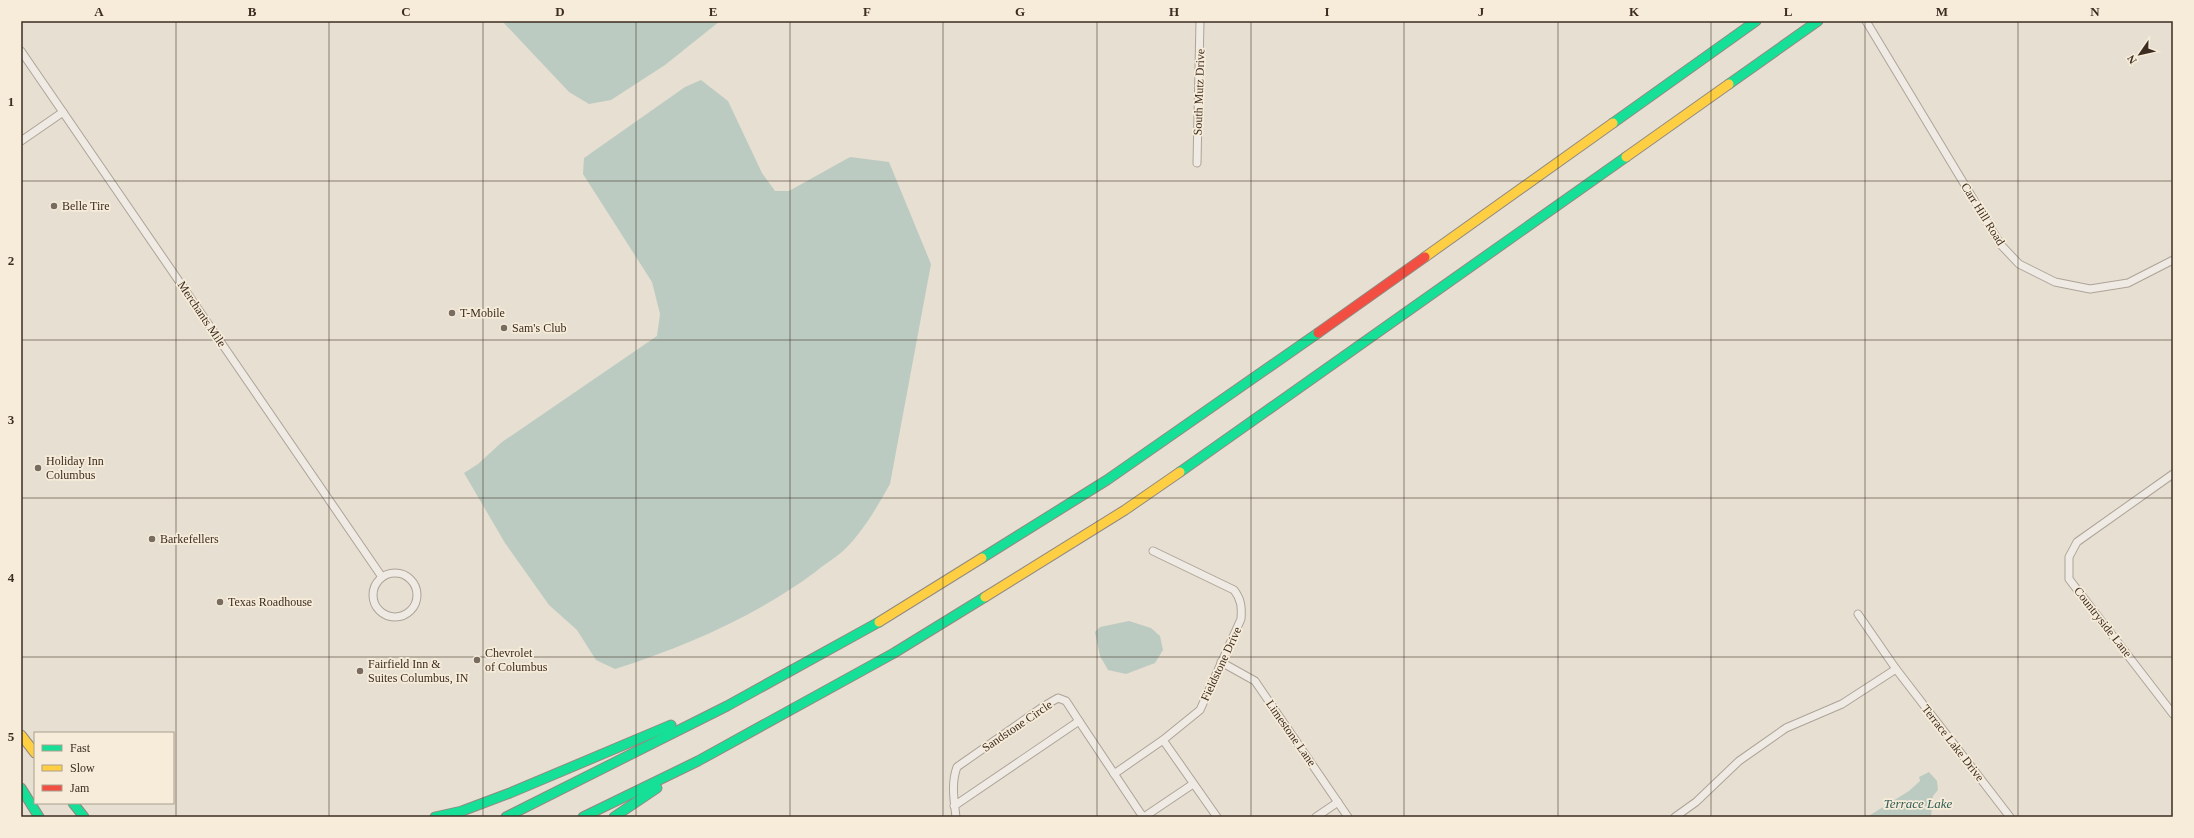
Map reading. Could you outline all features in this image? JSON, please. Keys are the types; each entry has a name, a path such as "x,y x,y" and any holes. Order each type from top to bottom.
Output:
{"highway":[{"path":"506,817 727,706 876,624 1107,480 1289,354 1756,21"},
{"path":"583,817 698,761 894,653 1125,510 1316,377 1818,21"},
{"path":"435,817 462,811 704,712 727,706"},
{"path":"21,735 34,752"},
{"path":"614,817 698,761"},
{"path":"21,783 34,799"},
{"path":"21,788 39,817"},
{"path":"38,804 48,817"},
{"path":"74,804 84,817"}],"street":[{"name":"South Mutz Drive","path":"1197,163 1200,21"},
{"name":"Carr Hill Road","path":"1868,24 2001,245 2019,264 2055,282 2090,289 2128,283 2173,260"},
{"name":"Merchants Mile","path":"21,51 382,577"},
{"path":"21,141 63,112"},
{"name":"Countryside Lane","path":"2173,474 2077,542 2069,557 2069,578 2173,714"},
{"name":"Fieldstone Drive","path":"1114,774 1163,740 1200,710 1241,619 1240,597 1234,590 1153,551"},
{"path":"389,574 403,575 414,584 417,598 415,604 405,615 391,617 378,610 373,596 377,582 382,577 389,574"},
{"name":"Terrace Lake Drive","path":"1858,614 1896,669 2010,817"},
{"name":"Limestone Lane","path":"1221,662 1255,681 1348,817"},
{"path":"1675,817 1696,802 1739,761 1766,741 1786,728 1842,704 1896,669"},
{"name":"Sandstone Circle","path":"954,806 953,777 957,767 1044,706 1058,698 1066,701 1079,721"},
{"path":"956,817 954,806 1079,721 1143,817 1193,784"},
{"path":"1163,740 1217,817"},
{"path":"1316,817 1338,802"}],"water":[{"path":"502,21 720,21 665,65 611,100 589,104 569,92"},
{"path":"701,80 728,101 762,173 775,191 789,191 850,157 889,162 931,264 890,484 875,510 857,536 843,551 814,573 791,589 743,617 693,640 615,669 596,660 577,630 549,605 505,543 464,473 478,464 502,442 657,336 660,314 652,282 583,174 584,158 685,87"},
{"path":"1129,621 1151,628 1160,636 1163,650 1155,663 1126,674 1108,670 1100,656 1095,632 1100,627"},
{"name":"Terrace Lake","path":"1929,772 1937,781 1938,790 1933,796 1931,817 1867,817 1909,791 1920,781 1919,777"}],"traffic: fast":[{"path":"1613,123 1756,21"},
{"path":"1729,84 1818,21"},
{"path":"1180,472 1626,157"},
{"path":"982,558 1107,480 1318,333"},
{"path":"583,817 698,761 894,653 985,597"},
{"path":"506,817 727,706 879,622"},
{"path":"435,817 462,811 510,793 671,725"},
{"path":"21,788 39,817"},
{"path":"614,817 657,788"},
{"path":"74,804 84,817"}],"traffic: slow":[{"path":"1626,157 1729,84"},
{"path":"1425,257 1613,123"},
{"path":"985,597 1125,510 1180,472"},
{"path":"879,622 982,558"},
{"path":"21,735 34,752"}],"traffic: jam":[{"path":"1318,333 1425,257"}],"place":[{"name":"Belle Tire","path":"54,206"},
{"name":"T-Mobile","path":"452,313"},
{"name":"Sam's Club","path":"504,328"},
{"name":"Holiday Inn Columbus","path":"38,468"},
{"name":"Barkefellers","path":"152,539"},
{"name":"Texas Roadhouse","path":"220,602"},
{"name":"Chevrolet of Columbus","path":"477,660"},
{"name":"Fairfield Inn & Suites Columbus, IN","path":"360,671"}]}
